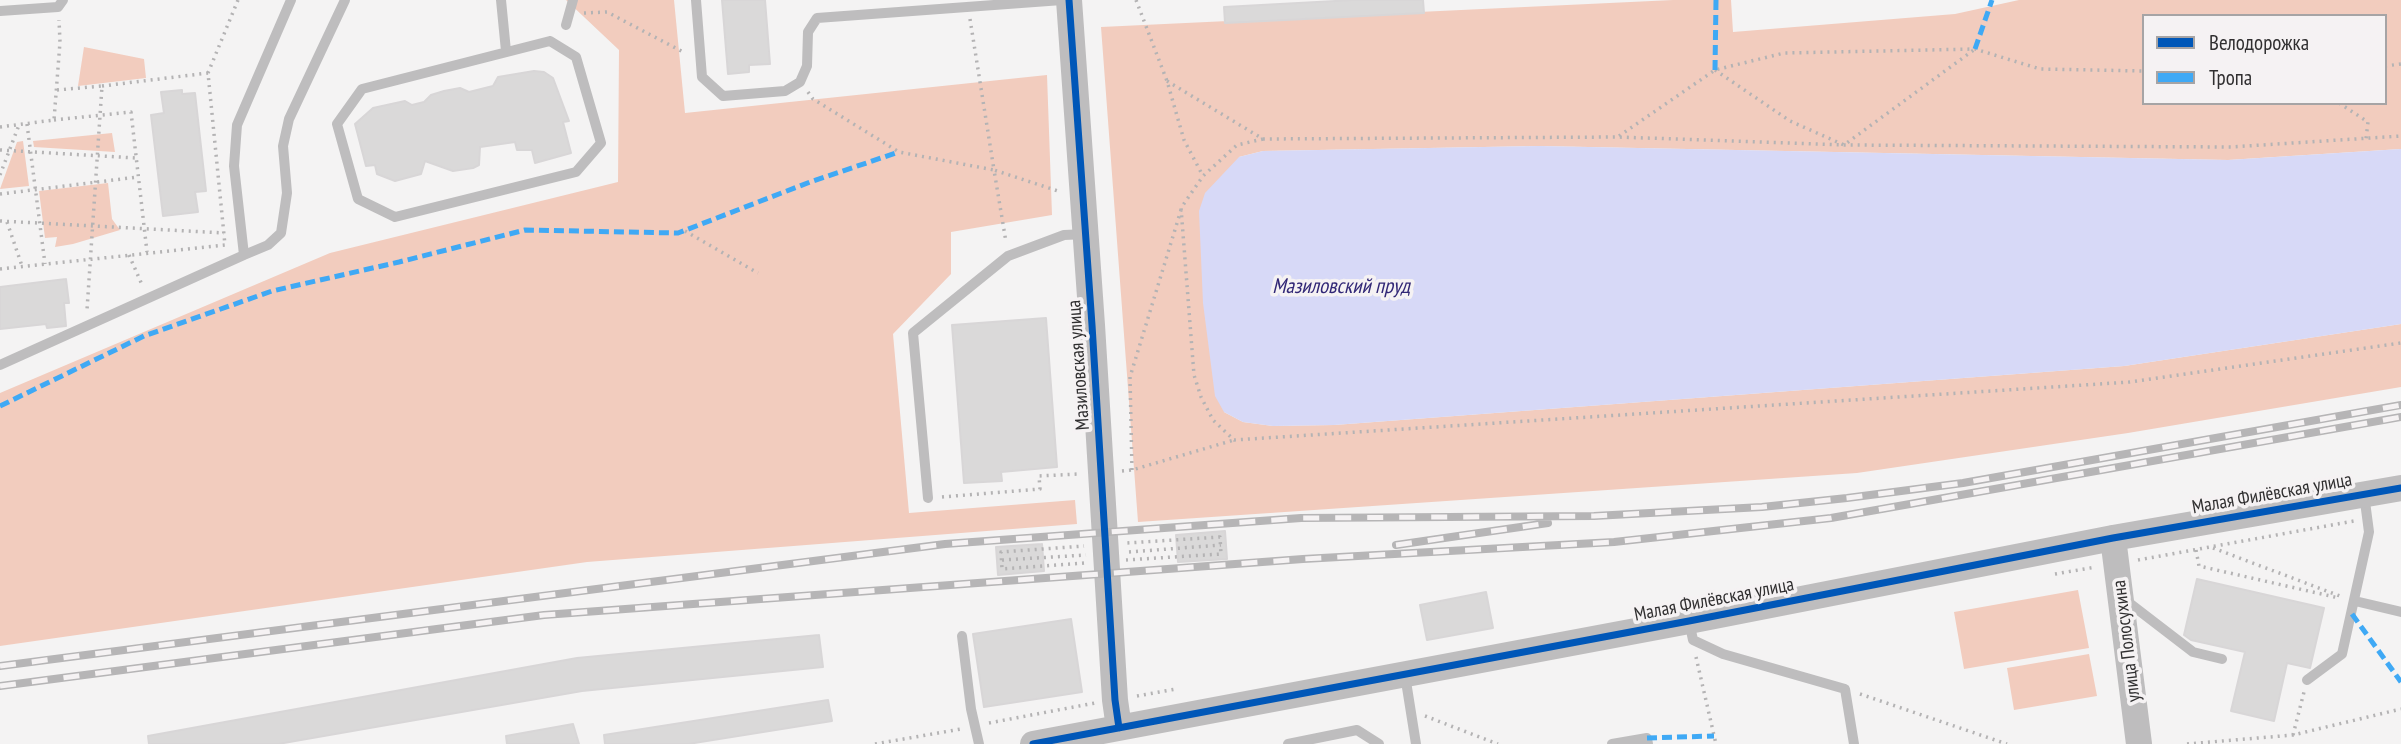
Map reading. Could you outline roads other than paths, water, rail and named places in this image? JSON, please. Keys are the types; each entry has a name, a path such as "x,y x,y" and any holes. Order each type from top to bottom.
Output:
{"street":[{"name":"Мазиловская улица","path":"1069,0 1119,728"},
{"name":"Малая Филёвская улица","path":"1033,744 1689,621 2113,537 2401,488"},
{"name":"улица Полосухина","path":"2113,537 2139,744"}],"lane":[{"path":"244,255 234,166 237,125 291,0"},
{"path":"0,365 268,245 281,233 287,193 283,146 289,119 345,0"},
{"path":"501,0 506,51"},
{"path":"566,25 573,0"},
{"path":"696,0 702,77 723,96 785,91 800,82 807,66 808,32 817,18 952,4 968,7 1062,0"},
{"path":"0,11 60,4"},
{"path":"550,41 576,57 601,143 576,172 395,217 358,199 337,124 362,89 506,51 550,41"},
{"path":"928,498 914,333 1008,256 1064,236 1086,234"},
{"path":"2308,680 2342,654 2370,532 2364,494"},
{"path":"2122,597 2193,652 2222,659"},
{"path":"2355,601 2401,612"},
{"path":"1689,621 1693,640 1723,654 1845,689 1854,744"},
{"path":"962,636 979,744"},
{"path":"1405,675 1416,744"},
{"path":"1288,744 1357,730 1379,744"},
{"path":"1612,744 1647,738 1648,744"}],"water":[{"name":"Мазиловский пруд","path":"1539,146 2228,160 2401,149 2401,324 2124,366 1334,425 1273,426 1243,422 1224,412 1215,396 1203,303 1199,211 1205,193 1239,157 1263,151"}],"railway":[{"path":"0,666 945,544 1301,518 1594,516 1762,507 1847,498 1963,483 2401,405"},
{"path":"0,686 544,615 1303,559 1614,542 1831,518 2401,417"},
{"path":"1396,545 1548,523"}]}
